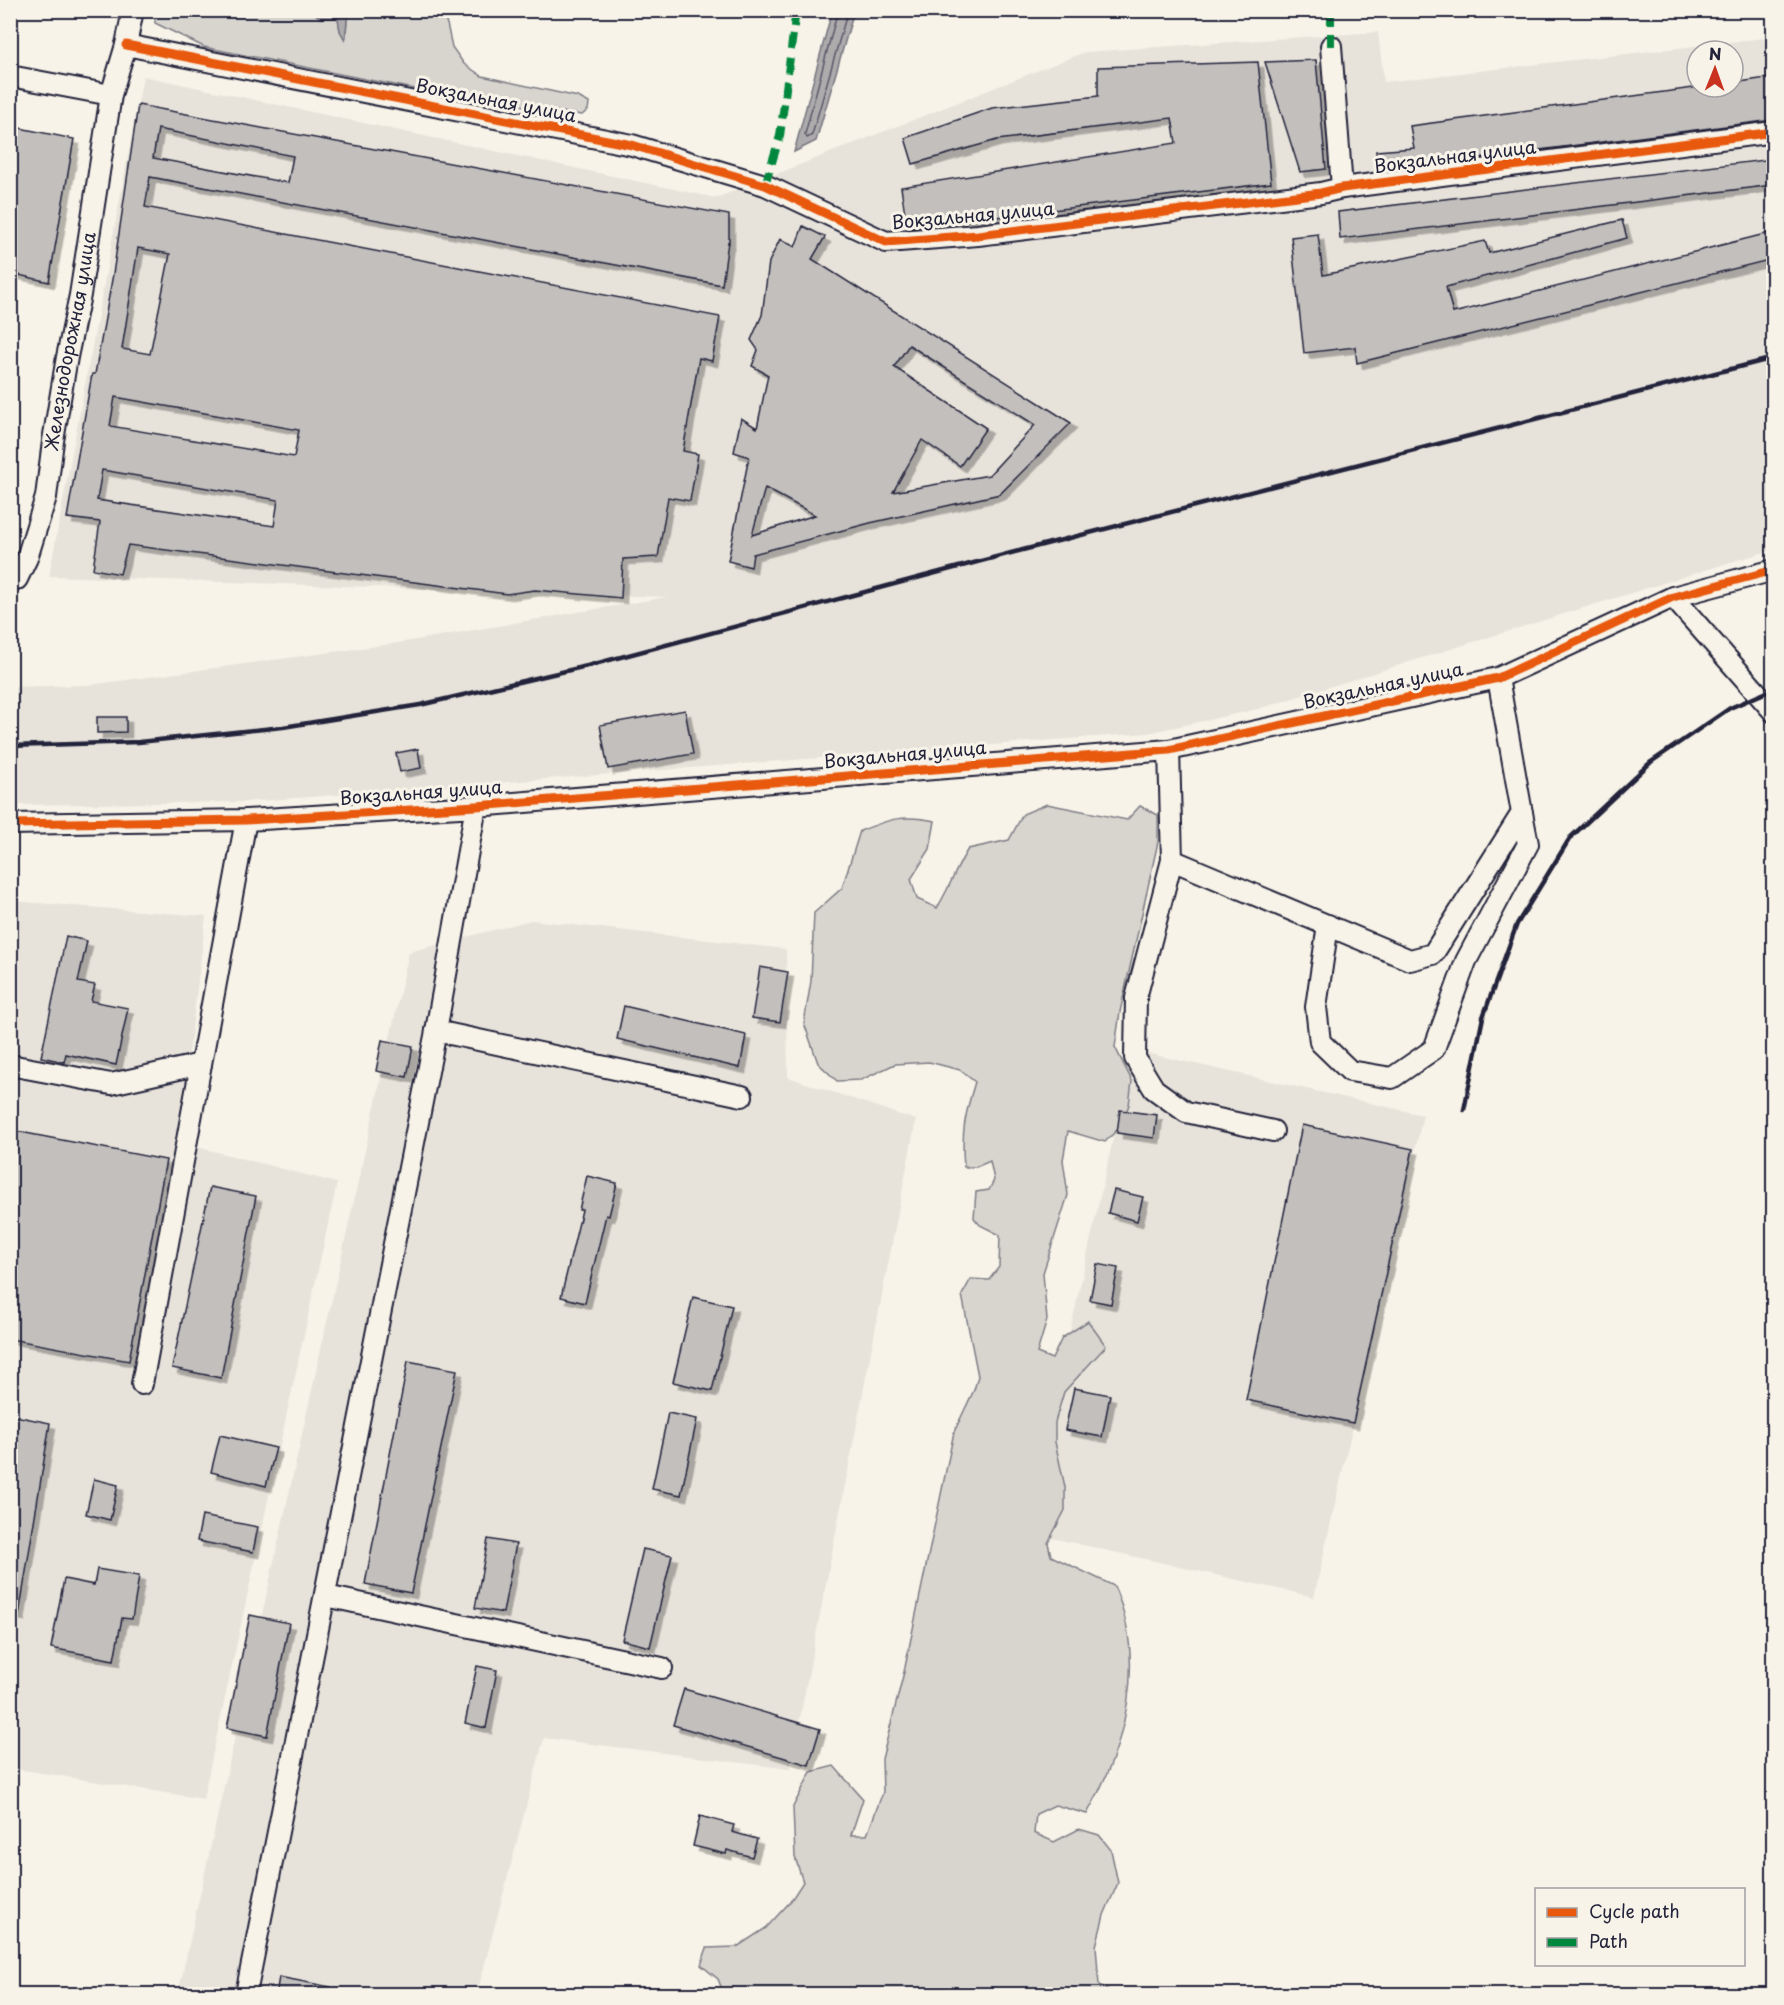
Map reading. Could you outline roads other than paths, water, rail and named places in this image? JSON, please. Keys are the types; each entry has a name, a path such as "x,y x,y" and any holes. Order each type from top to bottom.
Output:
{"street":[{"name":"Железнодорожная улица","path":"10,581 17,579 27,558 46,496 53,441 80,295 111,95 126,45 133,10"},
{"name":"Вокзальная улица","path":"126,45 632,145 765,185 886,242 978,235 1322,193 1342,188 1773,132"},
{"path":"1331,46 1342,188"},
{"path":"10,76 111,95"},
{"name":"Вокзальная улица","path":"10,824 246,820 476,806 1169,750 1498,678 1673,597 1773,570"},
{"path":"1673,597 1773,712"},
{"path":"1328,925 1316,1007 1320,1042 1350,1071 1392,1078 1434,1049 1466,961 1528,844 1498,678"},
{"path":"1169,750 1172,860 1136,998 1135,1058 1154,1089 1186,1112 1273,1131"},
{"path":"246,1995 436,1031 476,806"},
{"path":"1172,860 1410,960 1433,954 1522,813"},
{"path":"142,1384 246,820"},
{"path":"436,1031 742,1096"},
{"path":"10,1065 111,1084 201,1064"},
{"path":"326,1596 662,1668"}],"water":[{"path":"313,11 353,11 347,20 345,40 340,31 338,18 320,18"},
{"path":"832,11 854,11 816,141 794,152"}],"railway":[{"path":"10,746 139,742 283,727 420,705 587,666 1011,553 1774,358"},
{"path":"1464,1110 1483,1017 1517,924 1570,838 1651,762 1730,708 1774,689"}]}
